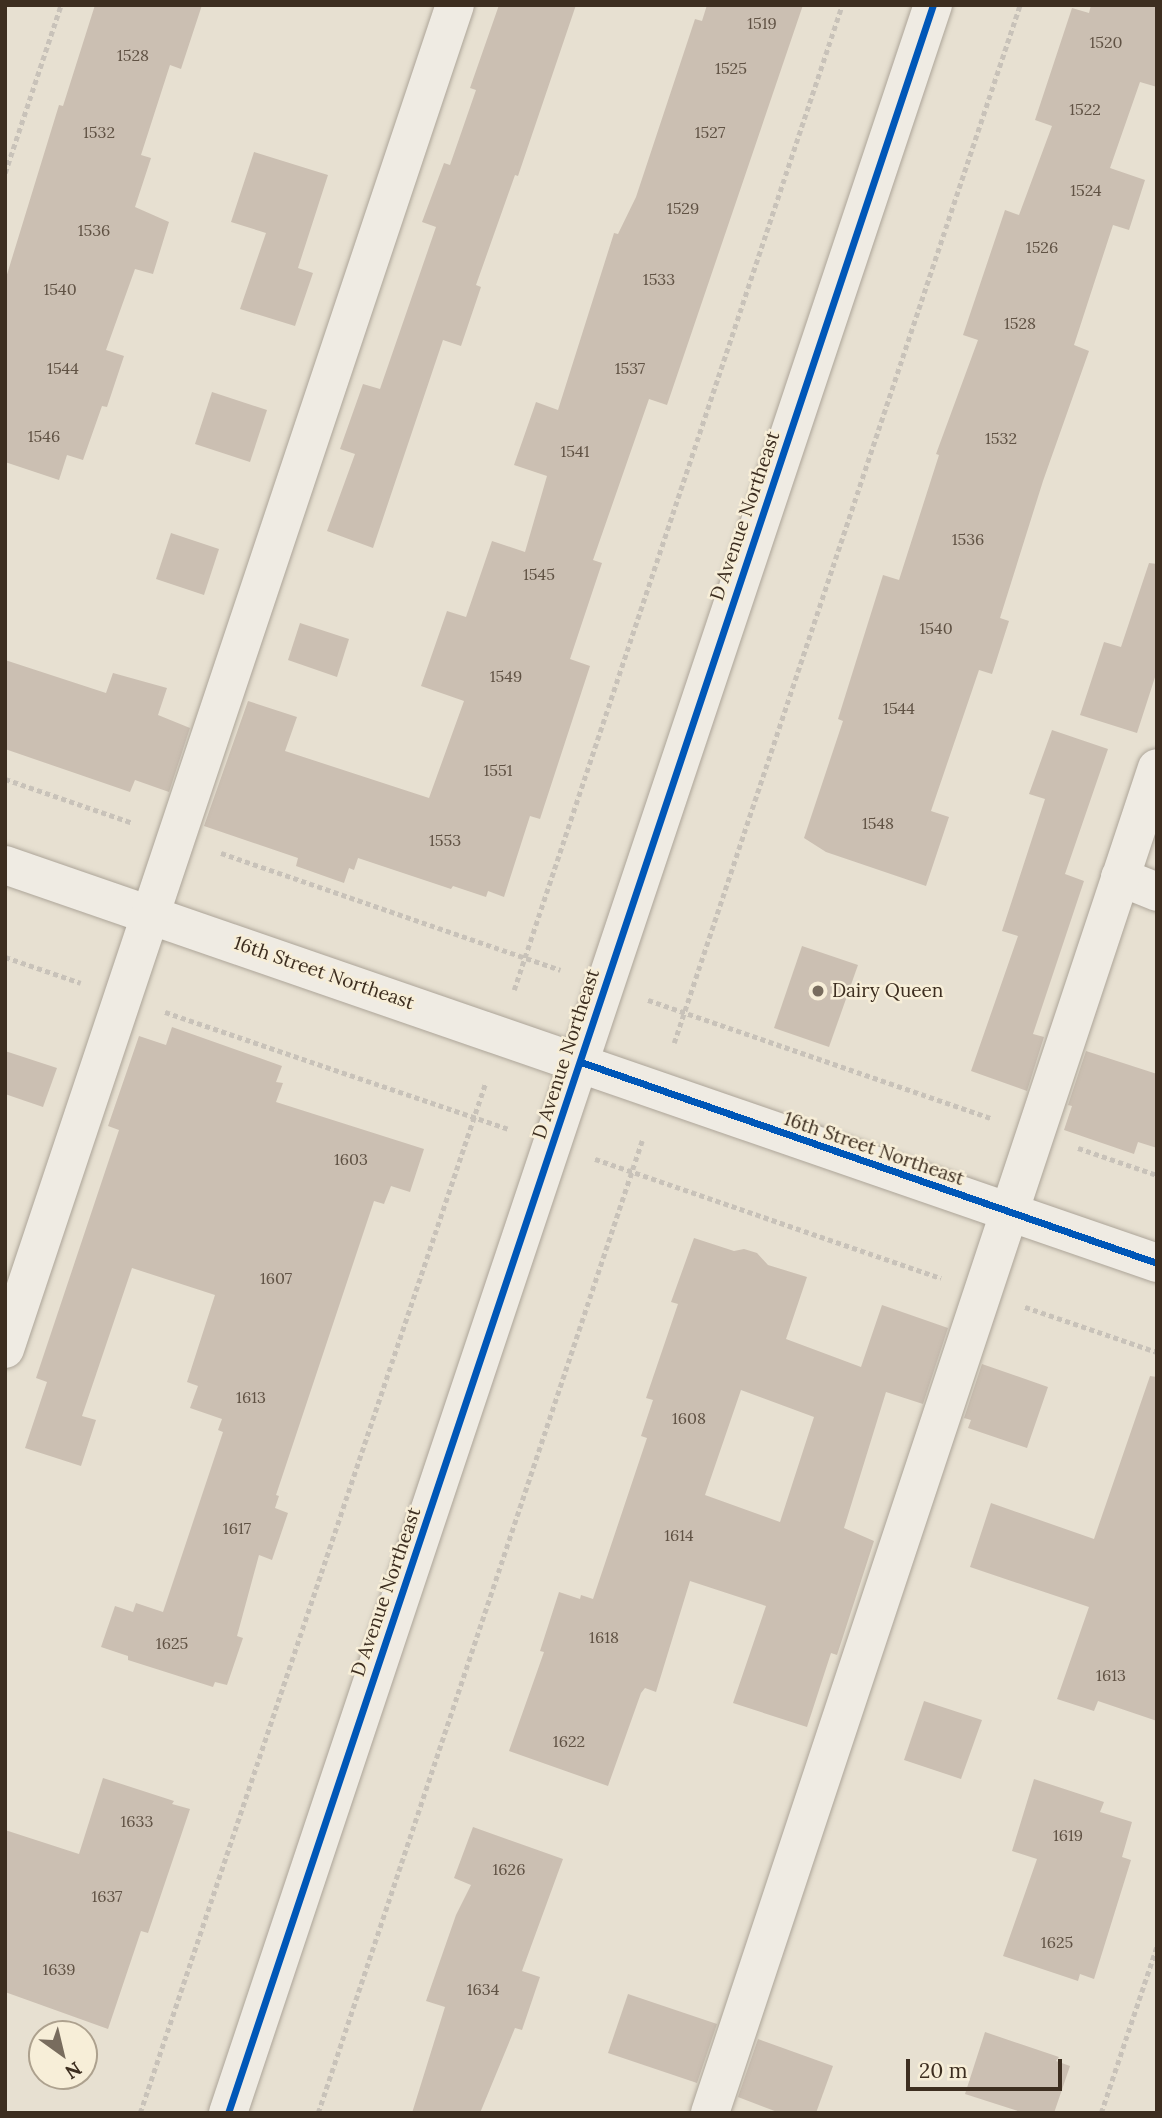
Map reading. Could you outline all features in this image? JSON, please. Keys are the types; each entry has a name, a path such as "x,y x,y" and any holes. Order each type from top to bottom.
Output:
{"street":[{"path":"5,1349 455,5"},
{"name":"D Avenue Northeast","path":"228,2113 933,5"},
{"path":"709,2113 1157,768"},
{"name":"16th Street Northeast","path":"5,865 1157,1263"},
{"path":"1120,877 1157,892"}],"path":[{"path":"5,173 61,5"},
{"path":"514,990 842,5"},
{"path":"674,1043 1020,5"},
{"path":"5,779 565,972"},
{"path":"5,957 512,1130"},
{"path":"645,1000 1157,1175"},
{"path":"140,2113 485,1084"},
{"path":"318,2113 642,1141"},
{"path":"593,1158 1157,1352"},
{"path":"1101,2113 1157,1946"}],"building":[{"path":"95,5 202,5 181,69 170,65 141,155 151,158 135,207 169,222 153,274 135,269 106,350 124,356 107,407 102,406 83,460 67,455 59,480 5,462 5,281 59,105 63,106"},
{"path":"499,5 576,5 518,176 515,175 476,285 481,287 461,346 443,340 373,548 327,531 355,454 340,449 363,384 380,389 436,227 422,222 444,163 450,165 476,90 470,88"},
{"path":"707,5 803,5 667,405 649,399 593,560 602,563 570,659 590,666 540,819 530,816 504,897 488,891 486,897 453,886 451,889 358,858 354,870 349,868 344,883 296,866 298,858 204,826 248,701 297,717 285,751 429,798 464,701 421,686 447,611 466,617 492,541 525,552 547,476 514,465 536,402 558,410 614,233 618,234 636,197 695,19 702,21"},
{"path":"1091,5 1157,5 1157,87 1140,82 1110,168 1145,180 1129,230 1113,225 1074,345 1089,351 1043,481 1000,618 1009,621 992,674 979,670 931,811 949,817 926,886 826,852 804,838 843,721 838,719 883,575 899,580 939,455 936,454 978,340 963,335 1005,210 1019,215 1052,126 1035,120 1072,8 1089,13"},
{"path":"254,152 328,175 298,268 313,273 295,326 240,309 266,233 231,222"},
{"path":"212,392 267,410 250,462 195,444"},
{"path":"171,533 219,549 204,595 156,579"},
{"path":"1149,563 1157,564 1157,671 1137,733 1080,715 1104,642 1121,647"},
{"path":"300,623 349,639 337,677 288,660"},
{"path":"5,660 106,693 113,673 167,688 158,715 190,728 169,792 135,780 130,792 5,749"},
{"path":"1052,730 1108,749 1065,874 1084,881 1033,1034 1044,1037 1027,1091 971,1071 1018,936 1002,931 1045,799 1029,794"},
{"name":"Dairy Queen","path":"802,946 858,965 829,1047 774,1028"},
{"path":"172,1027 282,1066 276,1082 283,1083 276,1102 424,1149 410,1192 391,1186 384,1204 374,1201 276,1495 279,1496 275,1508 288,1513 272,1560 259,1555 237,1636 243,1638 227,1685 215,1682 213,1687 128,1660 128,1656 101,1647 115,1606 133,1612 136,1603 163,1612 223,1432 218,1430 222,1419 190,1408 198,1386 187,1382 215,1295 132,1268 82,1416 96,1420 81,1466 25,1448 47,1382 36,1378 119,1130 108,1126 139,1036 166,1045"},
{"path":"5,1051 57,1068 43,1107 5,1094"},
{"path":"1086,1051 1157,1074 1157,1148 1138,1142 1134,1154 1064,1130 1072,1106 1068,1105"},
{"path":"694,1238 734,1251 744,1249 757,1253 768,1265 807,1277 786,1339 861,1367 882,1305 948,1328 923,1404 886,1392 844,1528 874,1541 837,1655 831,1653 807,1727 733,1703 766,1606 690,1581 656,1692 645,1688 641,1693 608,1786 509,1751 544,1652 540,1651 559,1592 580,1599 581,1595 593,1599 647,1438 641,1436 653,1400 646,1398 678,1304 671,1302","holes":["741,1390 814,1417 780,1522 705,1495"]},
{"path":"982,1364 1048,1387 1027,1448 968,1428 971,1420 964,1418"},
{"path":"1150,1376 1157,1377 1157,1721 1098,1701 1094,1711 1057,1699 1089,1607 970,1567 991,1503 1094,1539"},
{"path":"924,1701 982,1720 961,1779 904,1760"},
{"path":"103,1778 174,1801 172,1804 190,1809 148,1933 141,1931 108,2029 98,2025 98,2020 83,2020 5,1992 5,1830 79,1854"},
{"path":"1034,1779 1104,1802 1100,1812 1132,1822 1122,1857 1131,1860 1094,1979 1080,1974 1078,1981 1003,1956 1037,1859 1012,1851"},
{"path":"473,1827 563,1859 522,1971 540,1977 522,2030 515,2028 480,2113 412,2113 445,2007 426,2001 456,1915 471,1885 454,1878"},
{"path":"628,1994 717,2024 697,2083 608,2053"},
{"path":"985,2032 1059,2057 1056,2061 1070,2066 1054,2113 1024,2113 965,2094"},
{"path":"758,2039 833,2066 816,2113 780,2113 738,2097"}],"cycle path":[{"path":"228,2113 933,5"},
{"path":"581,1062 1157,1263"}],"place":[{"name":"Dairy Queen","path":"818,991"}]}
